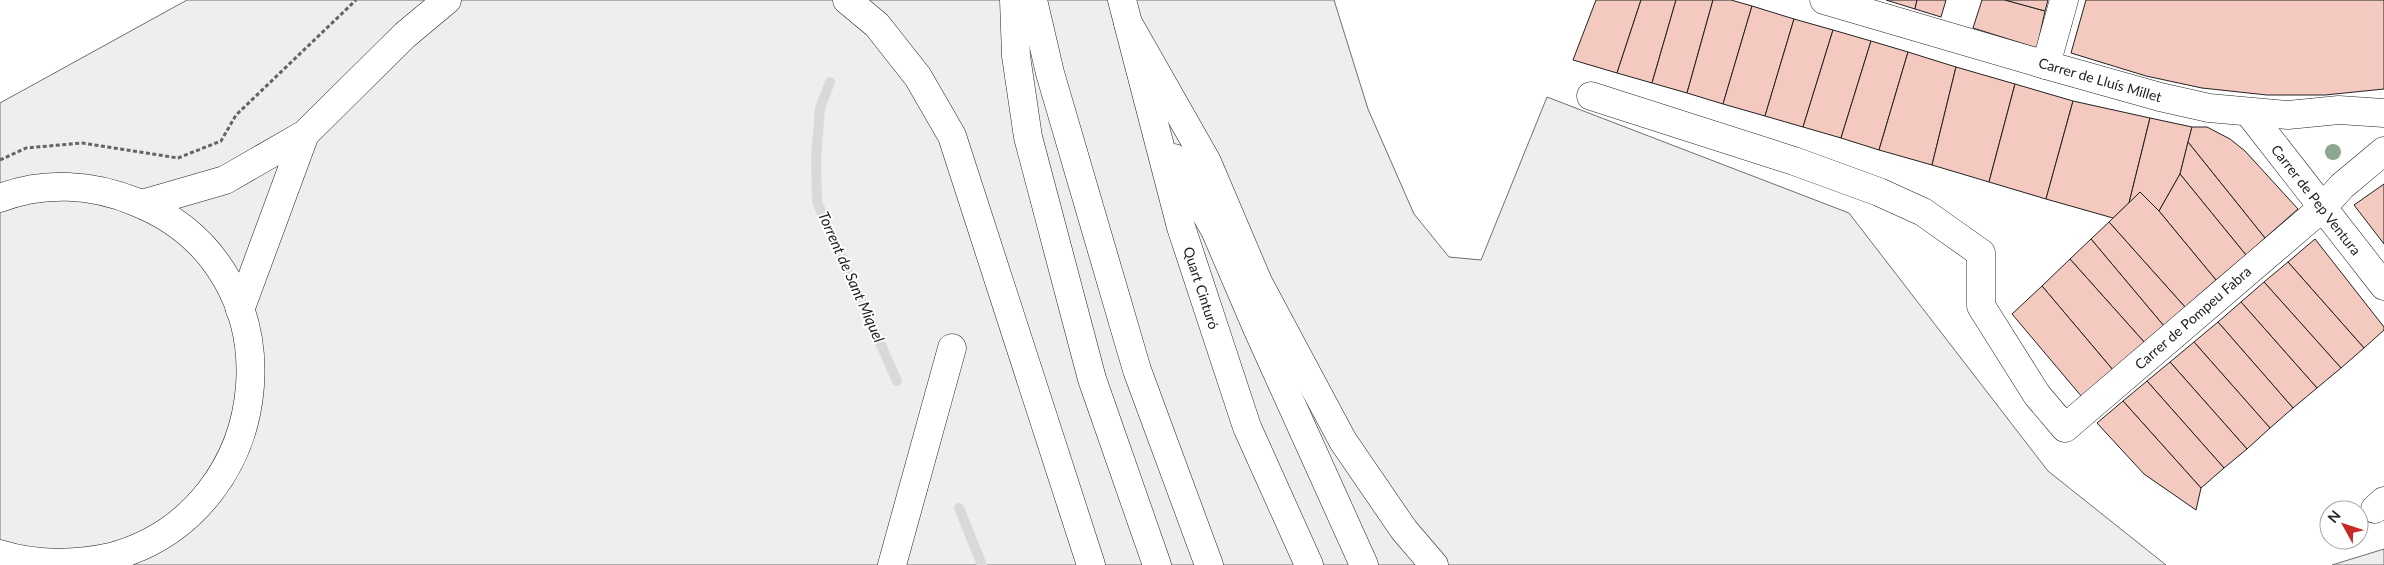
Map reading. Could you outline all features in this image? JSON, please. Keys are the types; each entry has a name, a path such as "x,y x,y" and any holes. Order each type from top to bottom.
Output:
{"main road":[{"path":"142,204 225,180 305,134 405,35 447,0"},
{"path":"847,0 877,25 918,77 952,136 1091,565"},
{"path":"1014,0 1016,56 1028,137 1092,379 1157,565"},
{"path":"1033,0 1050,73 1137,370 1209,565"},
{"name":"Carrer de Lluís Millet","path":"1824,0 2160,98 2209,108 2288,115 2339,110 2384,112"},
{"path":"2046,65 2064,0"},
{"path":"1125,12 1208,162 1258,282 1343,441 1404,530 1434,565"},
{"name":"Quart Cinturó","path":"1125,12 1181,227 1247,427 1309,565"},
{"name":"Carrer de Pompeu Fabra","path":"1591,96 1794,161 1879,192 1923,212 1981,253 1981,306 2038,395 2065,428 2322,208"},
{"name":"Carrer de Pep Ventura","path":"2249,113 2384,286"},
{"path":"1156,126 1215,230 1364,565"},
{"path":"240,310 305,134"},
{"path":"2322,208 2342,186 2384,151"},
{"path":"0,198 35,189 66,187 113,193 142,204 168,218 201,247 220,270 240,310 248,339 251,384 248,413 233,456 218,482 188,516 134,557 63,564 4,558"},
{"path":"892,565 952,348"}],"path":[{"path":"0,160 26,148 82,143 178,158 221,140 236,116 356,0"}],"shaded area":[{"path":"187,0 1334,0 1368,109 1414,214 1449,257 1481,260 1547,97 1849,213 2048,471 2166,565 0,565 0,103"},
{"path":"2384,549 2384,565 2332,565"}],"building":[{"path":"1596,0 1641,0 1617,73 1573,60"},
{"path":"1641,0 1676,0 1652,83 1617,73"},
{"path":"1676,0 1713,0 1687,93 1652,83"},
{"path":"1713,0 1731,0 1752,6 1723,104 1687,93"},
{"path":"1886,0 1917,0 1915,9"},
{"path":"1917,0 1946,0 1941,17 1915,9"},
{"path":"1982,0 2005,0 2045,11 2037,48 1973,28"},
{"path":"2005,0 2048,0 2045,11"},
{"path":"2086,0 2384,0 2384,89 2325,95 2267,95 2202,88 2146,76 2071,53"},
{"path":"1752,6 1794,19 1765,116 1723,104"},
{"path":"1794,19 1833,30 1803,127 1765,116"},
{"path":"1833,30 1871,41 1841,138 1803,127"},
{"path":"1871,41 1908,52 1879,150 1841,138"},
{"path":"1908,52 1956,67 1932,165 1879,150"},
{"path":"1956,67 2015,84 1989,182 1932,165"},
{"path":"2015,84 2073,101 2046,199 1989,182"},
{"path":"2073,101 2150,118 2129,203 2113,218 2046,199"},
{"path":"2150,118 2192,127 2180,174 2159,211 2140,192 2129,203"},
{"path":"2192,127 2207,127 2230,139 2245,151 2298,209 2265,238 2188,142"},
{"path":"2188,142 2265,238 2246,255 2180,174"},
{"path":"2180,174 2246,255 2216,280 2159,211"},
{"path":"2384,184 2384,244 2354,205"},
{"path":"2140,192 2159,211 2216,280 2185,307 2109,222"},
{"path":"2109,222 2185,307 2164,326 2091,239"},
{"path":"2091,239 2164,326 2145,343 2070,259"},
{"path":"2315,239 2384,327 2384,330 2364,348 2288,262"},
{"path":"2070,259 2145,343 2113,370 2042,286"},
{"path":"2288,262 2364,348 2341,368 2264,282"},
{"path":"2264,282 2341,368 2317,388 2241,302"},
{"path":"2042,286 2113,370 2082,397 2012,314"},
{"path":"2241,302 2317,388 2293,408 2218,322"},
{"path":"2218,322 2293,408 2270,428 2194,342"},
{"path":"2194,342 2270,428 2247,449 2170,362"},
{"path":"2170,362 2247,449 2224,468 2147,381"},
{"path":"2147,381 2224,468 2201,488 2123,401"},
{"path":"2123,401 2201,488 2196,510 2144,474 2097,423"}],"waterway":[{"name":"Torrent de Sant Miquel","path":"830,82 820,108 816,158 817,202 897,381"},
{"name":"Torrent de Sant Miquel","path":"959,508 982,565"}]}
